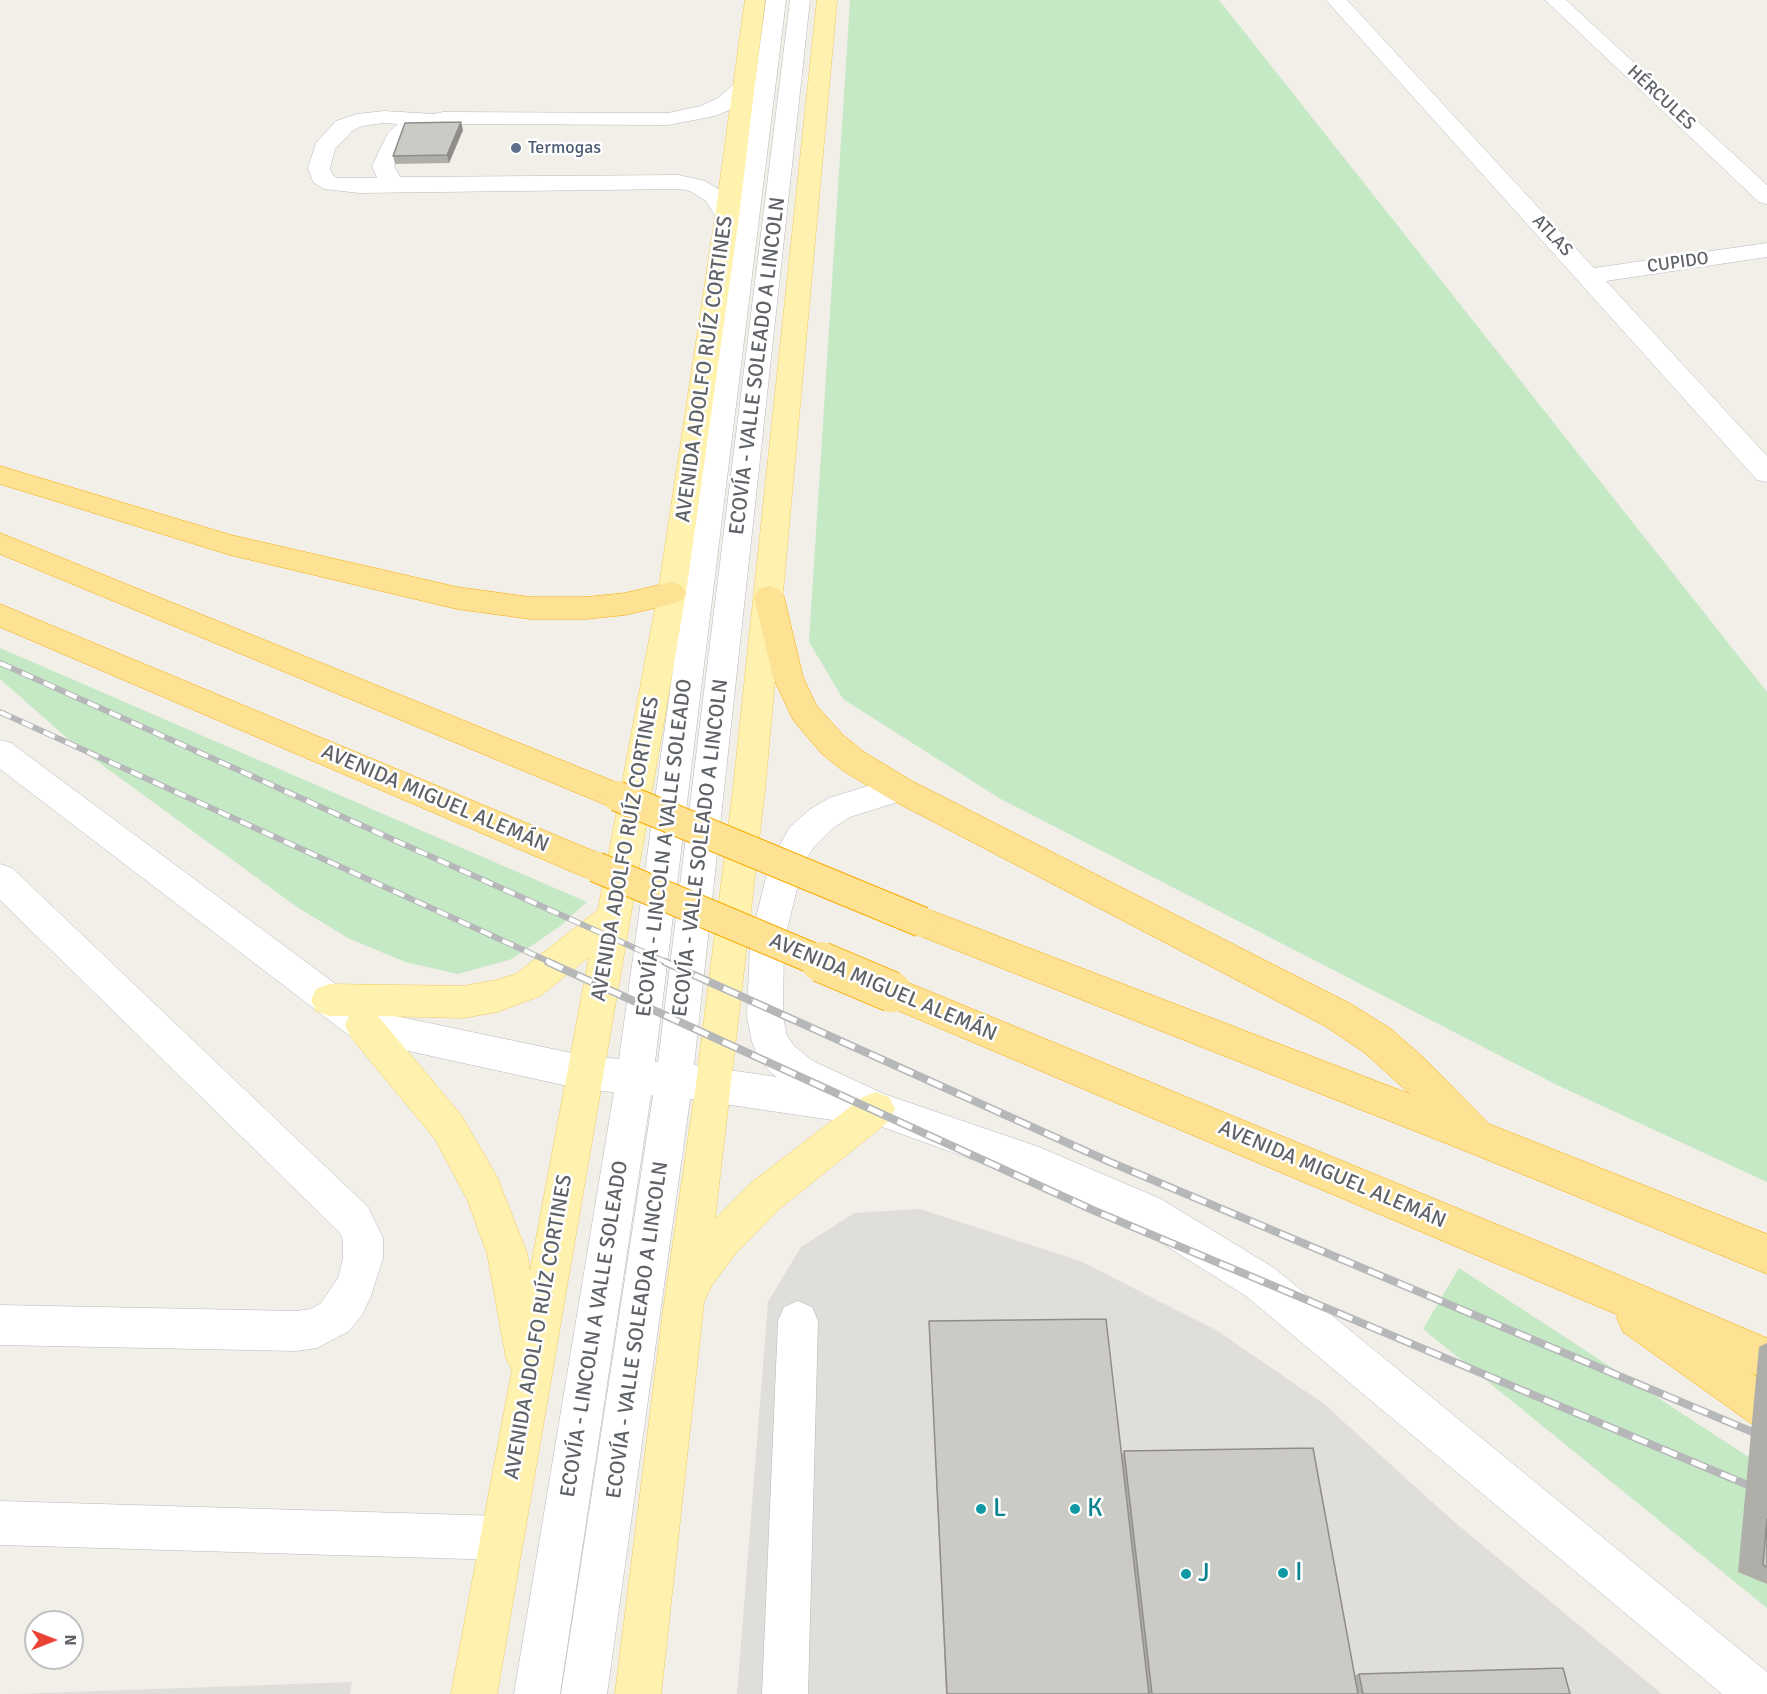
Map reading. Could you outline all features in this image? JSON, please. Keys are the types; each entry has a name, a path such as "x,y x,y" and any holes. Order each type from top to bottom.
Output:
{"highway":[{"path":"0,475 230,545 457,598 530,608 586,608 625,604 672,593"},
{"path":"0,543 922,922 1476,1137 1767,1254"},
{"path":"769,597 788,677 804,712 832,744 853,761 899,789 1338,1015 1378,1041 1411,1070 1476,1137"},
{"name":"AVENIDA MIGUEL ALEMÁN","path":"0,615 1767,1359"},
{"path":"1581,1279 1767,1409"}],"main road":[{"name":"AVENIDA ADOLFO RUÍZ CORTINES","path":"474,1694 672,593 746,84 755,0"},
{"path":"638,1694 682,1311 714,1084 769,597 827,0"},
{"path":"329,1000 464,1002 497,996 528,985 613,918"},
{"path":"363,1025 448,1127 483,1190 507,1253 531,1376"},
{"path":"682,1311 696,1273 721,1240 765,1196 876,1109"}],"street":[{"name":"ECOVÍA - LINCOLN A VALLE SOLEADO","path":"537,1694 635,1078 776,0"},
{"name":"ECOVÍA - VALLE SOLEADO A LINCOLN","path":"584,1694 674,1081 800,0"},
{"name":"ATLAS","path":"1336,0 1590,276 1767,473"},
{"name":"HÉRCULES","path":"1555,0 1767,197"},
{"path":"727,217 715,197 697,186 679,182 359,186 332,184 321,177 319,168 324,148 344,126 357,120 384,117 668,119 707,111 726,103 746,84"},
{"path":"394,184 385,174 383,166 399,133 408,127 443,118"},
{"name":"CUPIDO","path":"1590,276 1767,250"},
{"path":"0,752 363,1025 586,1073 714,1084 876,1109"},
{"path":"899,789 840,807 821,819 802,837 787,861 767,942 765,1017 770,1042 782,1059 801,1073 876,1109 1039,1165 1147,1212 1260,1282 1758,1694"},
{"path":"0,878 354,1220 363,1238 363,1258 357,1282 348,1301 335,1317 316,1328 296,1331 0,1325"},
{"path":"785,1694 798,1321"},
{"path":"0,1523 501,1538"}],"shaded area":[{"path":"920,1209 1080,1261 1216,1330 1324,1404 1452,1520 1662,1694 737,1694 768,1302 801,1247 854,1213"},
{"path":"352,1682 350,1694 14,1694"}],"green space":[{"path":"850,0 1219,0 1767,692 1767,1182 1557,1085 999,798 843,699 809,642"},
{"path":"0,648 587,902 559,927 512,959 458,974 405,962 348,938 297,907 76,746 0,679"},
{"path":"1459,1268 1767,1469 1767,1608 1423,1329"}],"building":[{"path":"461,122 447,155 393,156 405,123"},
{"path":"1106,1319 1149,1694 947,1694 929,1321"},
{"path":"1313,1448 1358,1694 1152,1694 1124,1451"},
{"path":"1767,1519 1767,1567 1763,1565"},
{"path":"1563,1668 1570,1694 1363,1694 1359,1674"}],"railway":[{"path":"0,663 668,963"},
{"path":"0,712 552,963"},
{"path":"548,962 1095,1211 1767,1493"},
{"path":"665,962 1110,1162 1767,1438"}],"place":[{"name":"Termogas","path":"516,148"},
{"name":"L","path":"981,1509"},
{"name":"K","path":"1075,1509"},
{"name":"I","path":"1283,1573"},
{"name":"J","path":"1186,1574"}]}
